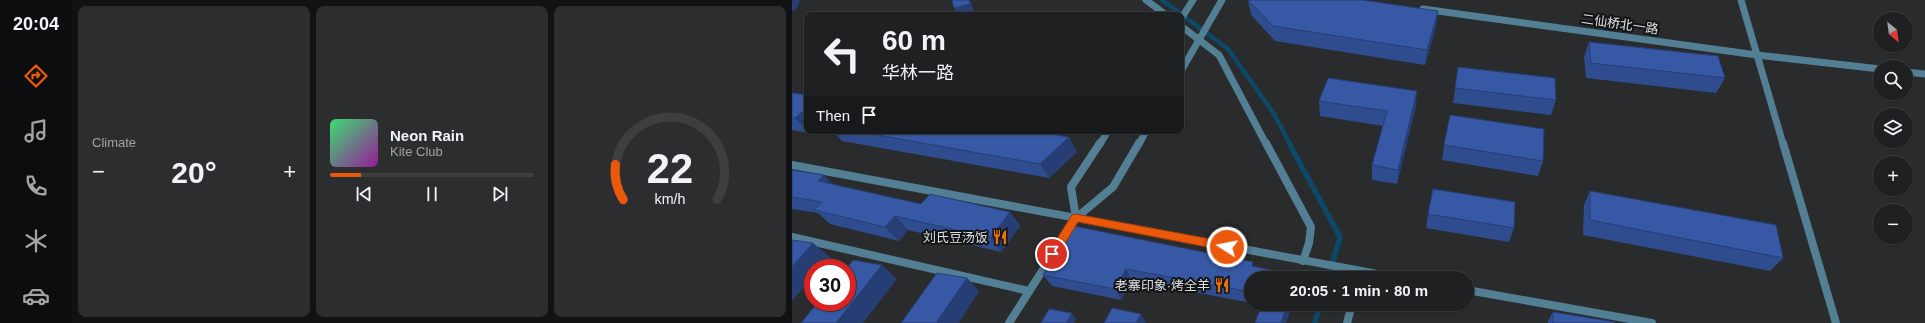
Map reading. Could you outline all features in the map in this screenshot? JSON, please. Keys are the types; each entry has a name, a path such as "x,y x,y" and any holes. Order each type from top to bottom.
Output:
{"street":[{"path":"1146,0 1162,12"},
{"path":"1184,15 1193,0"},
{"path":"1184,66 1222,0"},
{"path":"1741,0 1836,323"},
{"name":"二仙桥北一路","path":"1412,8 1757,55 1873,68"},
{"path":"1184,28 1200,38 1219,55 1311,227 1307,262"},
{"path":"1913,73 1925,74"},
{"path":"1076,218 1071,187 1106,134"},
{"path":"1009,323 1076,218 1113,187 1144,134"},
{"path":"792,165 1353,271"},
{"path":"792,237 1029,291"},
{"path":"1474,291 1652,323"},
{"path":"1347,323 1350,311"}],"building":[{"path":"952,0 969,0 970,4 954,8"},
{"path":"1248,0 1362,0 1438,11 1427,50 1273,26"},
{"path":"1589,42 1718,56 1725,78 1591,63"},
{"path":"1458,67 1555,78 1556,100 1455,88"},
{"path":"1328,78 1417,91 1398,170 1372,165 1387,111 1319,101"},
{"path":"792,93 804,95 804,110 795,118 792,118"},
{"path":"1450,115 1544,129 1543,161 1444,145"},
{"path":"872,134 1050,134 1069,137 1040,164"},
{"path":"792,170 824,175 818,181 921,204 930,194 1010,212 990,238 895,216 885,227 814,210 822,202 792,197"},
{"path":"1433,189 1515,202 1514,228 1428,214"},
{"path":"1590,191 1776,225 1783,258 1590,220"},
{"path":"1074,226 1253,262 1252,266 1275,271 1244,271 1244,291 1126,269 1115,289 1043,275"},
{"path":"792,240 813,243 792,267"},
{"path":"856,261 882,265 856,298"},
{"path":"937,273 967,278 936,323 901,323"},
{"path":"1112,308 1141,314 1136,323 1104,323"},
{"path":"1049,309 1072,313 1066,323 1041,323"},
{"path":"811,311 846,311 836,323 801,323"},
{"path":"1259,311 1285,311 1281,323 1255,323"},
{"path":"1553,312 1615,322 1615,323 1553,323"}],"waterway":[{"path":"1162,0 1178,12"},
{"path":"1184,16 1228,49 1274,114 1290,144"},
{"path":"1289,143 1340,237 1330,271"},
{"path":"1315,323 1318,311"}],"place":[{"name":"刘氏豆汤饭","path":"1000,237"},
{"name":"老寨印象·烤全羊","path":"1222,285"}],"route":[{"path":"1052,254 1076,218 1227,247"}]}
